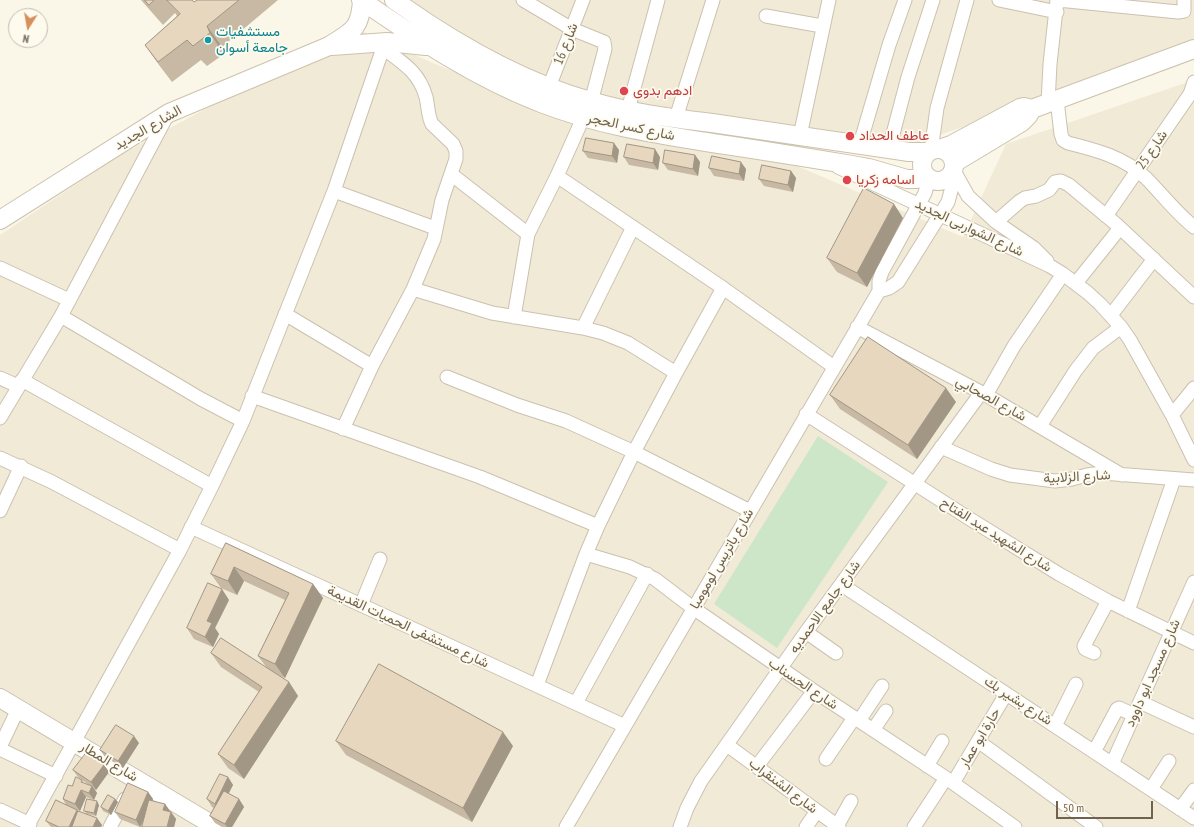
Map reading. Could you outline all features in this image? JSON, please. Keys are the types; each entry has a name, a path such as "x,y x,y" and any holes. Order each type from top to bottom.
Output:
{"main road":[{"name":"شارع كسر الحجر","path":"362,0 430,46 500,86 583,118 643,132 869,168 907,179 928,177"},
{"name":"الشارع الجديد","path":"0,220 169,113 329,46 350,33 355,28 360,18 362,0"},
{"name":"شارع كسر الحجر","path":"401,2 474,51 510,71 591,102 676,118 909,152 933,151"},
{"name":"الشارع الجديد","path":"329,46 399,43 430,46"},
{"path":"1046,104 952,169 942,180 932,180 924,173 922,164 926,155 951,145 1020,108 1046,104 1194,49"},
{"path":"933,151 944,151 949,154 952,169"},
{"name":"شارع المطار","path":"0,698 216,827"}],"street":[{"path":"523,0 572,29 604,42 604,49 591,102"},
{"name":"شارع 16","path":"549,87 583,0"},
{"path":"628,110 658,0"},
{"path":"676,118 712,0"},
{"path":"800,136 822,26 829,0"},
{"path":"860,144 889,45 905,0"},
{"path":"889,149 908,78 933,0"},
{"path":"933,151 937,108 967,0"},
{"path":"999,0 1057,4 1103,2 1178,12 1187,7"},
{"path":"1057,4 1046,104 1063,140 1068,143 1108,154 1121,160 1137,171 1194,227"},
{"path":"766,16 822,26"},
{"path":"0,810 28,826 180,550 212,486 243,421 334,192 379,45 416,75 421,84 426,100 430,120 453,144 456,152 456,159 442,200 432,246 413,289 372,366 343,429"},
{"name":"شارع 25","path":"1106,216 1190,94 1194,82"},
{"path":"0,418 61,316 169,113"},
{"path":"514,317 528,234 557,176 583,118"},
{"name":"شارع الشواربى الجديد","path":"822,160 1050,266 1076,283 1111,315 1130,340 1172,415 1194,460"},
{"path":"879,291 889,288 898,282 941,215 951,193 952,169"},
{"name":"شارع الشواربى الجديد","path":"952,169 968,196 996,222 1034,248 1043,256 1050,266"},
{"path":"451,174 528,234"},
{"path":"557,176 723,288 834,367"},
{"name":"شارع باتريس لومومبا","path":"566,827 879,291 879,281 882,272 925,193 928,177"},
{"path":"996,222 1020,201 1049,190 1055,182 1061,181 1069,185 1120,228 1194,297"},
{"path":"334,192 435,228"},
{"path":"583,328 633,227"},
{"path":"1076,283 1120,228"},
{"path":"1111,315 1154,259"},
{"path":"0,268 69,300"},
{"name":"شارع جامع الاحمديه","path":"683,826 687,808 701,781 806,632 842,585 941,447 983,394 1063,274"},
{"path":"537,685 598,526 634,452 723,288"},
{"path":"413,289 492,313 583,328 603,333 628,343 676,373"},
{"path":"285,314 372,366"},
{"path":"61,316 188,391 243,421"},
{"name":"شارع الصحابي","path":"857,327 983,394 1122,475"},
{"path":"1040,426 1076,370 1093,348 1121,327"},
{"path":"447,377 516,405 566,421 634,452 750,511"},
{"path":"0,378 20,383 212,486"},
{"path":"1172,415 1194,388"},
{"path":"252,396 480,477 598,526"},
{"name":"شارع الشهيد عبد الفتاح","path":"806,414 1059,574 1108,601 1194,643"},
{"name":"شارع الشواربى الجديد","path":"1172,415 1194,440"},
{"name":"شارع الزلابية","path":"941,447 991,469 1010,475 1055,481 1094,474 1194,480"},
{"path":"0,458 21,466 180,550"},
{"path":"0,511 21,466"},
{"path":"1128,611 1174,479"},
{"name":"شارع مستشفى الحميات القديمة","path":"191,527 625,726"},
{"name":"شارع الحسناب","path":"586,554 630,566 647,574 814,691 950,781 1015,827"},
{"path":"361,605 380,559"},
{"path":"576,703 647,574"},
{"name":"شارع مسجد ابو داوود","path":"1112,764 1194,582"},
{"name":"شارع بشير بك","path":"842,585 1194,818"},
{"path":"1094,654 1085,649 1084,646 1108,601"},
{"path":"806,632 836,653"},
{"path":"1055,726 1076,684"},
{"path":"826,759 882,686"},
{"path":"757,766 814,691"},
{"name":"حارة ابو عمار","path":"914,827 978,742 1006,694"},
{"path":"1140,702 1194,727"},
{"path":"18,708 0,748 56,776"},
{"path":"1094,752 1117,709 1122,708 1134,715"},
{"path":"873,730 886,711"},
{"path":"927,766 942,741"},
{"path":"978,742 1096,827"},
{"name":"شارع الشنقراب","path":"727,745 838,826"},
{"path":"1151,789 1169,761"},
{"path":"110,827 136,779"},
{"path":"1180,809 1194,790"},
{"path":"838,826 851,801"},
{"path":"806,827 817,811"}],"shaded area":[{"path":"411,0 1194,0 1194,43 1111,69 969,125 915,143 725,115 570,95 476,42"},
{"path":"355,28 433,63 586,126 790,163 963,237 1006,144 1194,80 1194,827 0,827 0,235 120,155"}],"green space":[{"path":"818,436 888,482 777,648 714,604"}],"building":[{"path":"145,0 154,0 149,5"},
{"path":"167,0 192,0 194,2 197,0 239,0 207,26 210,33 193,46 187,40 158,62 145,45 180,14"},
{"path":"586,138 614,143 612,156 583,151"},
{"path":"627,144 655,149 653,163 624,157"},
{"path":"665,150 695,155 693,169 663,163"},
{"path":"712,156 741,162 739,174 709,168"},
{"path":"762,165 791,171 788,185 759,179"},
{"path":"864,188 894,204 857,273 827,258"},
{"path":"868,337 946,388 908,445 830,395"},
{"path":"226,543 313,584 275,664 258,656 289,593 234,567 228,581 211,574"},
{"path":"208,583 222,589 207,621 212,623 205,637 187,628"},
{"path":"221,638 289,682 234,765 218,754 262,687 211,653"},
{"path":"379,664 503,732 463,808 336,741"},
{"path":"116,725 134,736 118,761 100,750"},
{"path":"87,752 104,765 91,782 73,770"},
{"path":"220,774 228,777 215,804 207,799"},
{"path":"76,777 82,780 81,782 92,786 89,793 81,790 75,804 63,799 68,785 72,786"},
{"path":"128,783 148,792 136,820 115,812"},
{"path":"224,791 239,799 225,824 210,816"},
{"path":"108,795 115,799 108,811 101,807"},
{"path":"87,799 97,801 94,813 84,811"},
{"path":"56,800 77,810 69,827 59,827 46,821"},
{"path":"149,800 165,804 163,810 171,812 167,827 142,827"},
{"path":"78,811 97,818 93,827 72,827"}],"place":[{"name":"مستشفيات جامعة أسوان","path":"208,40"},
{"name":"ادهم بدوى","path":"624,91"},
{"name":"عاطف الحداد","path":"850,136"},
{"name":"اسامه زكريا","path":"847,180"}]}
